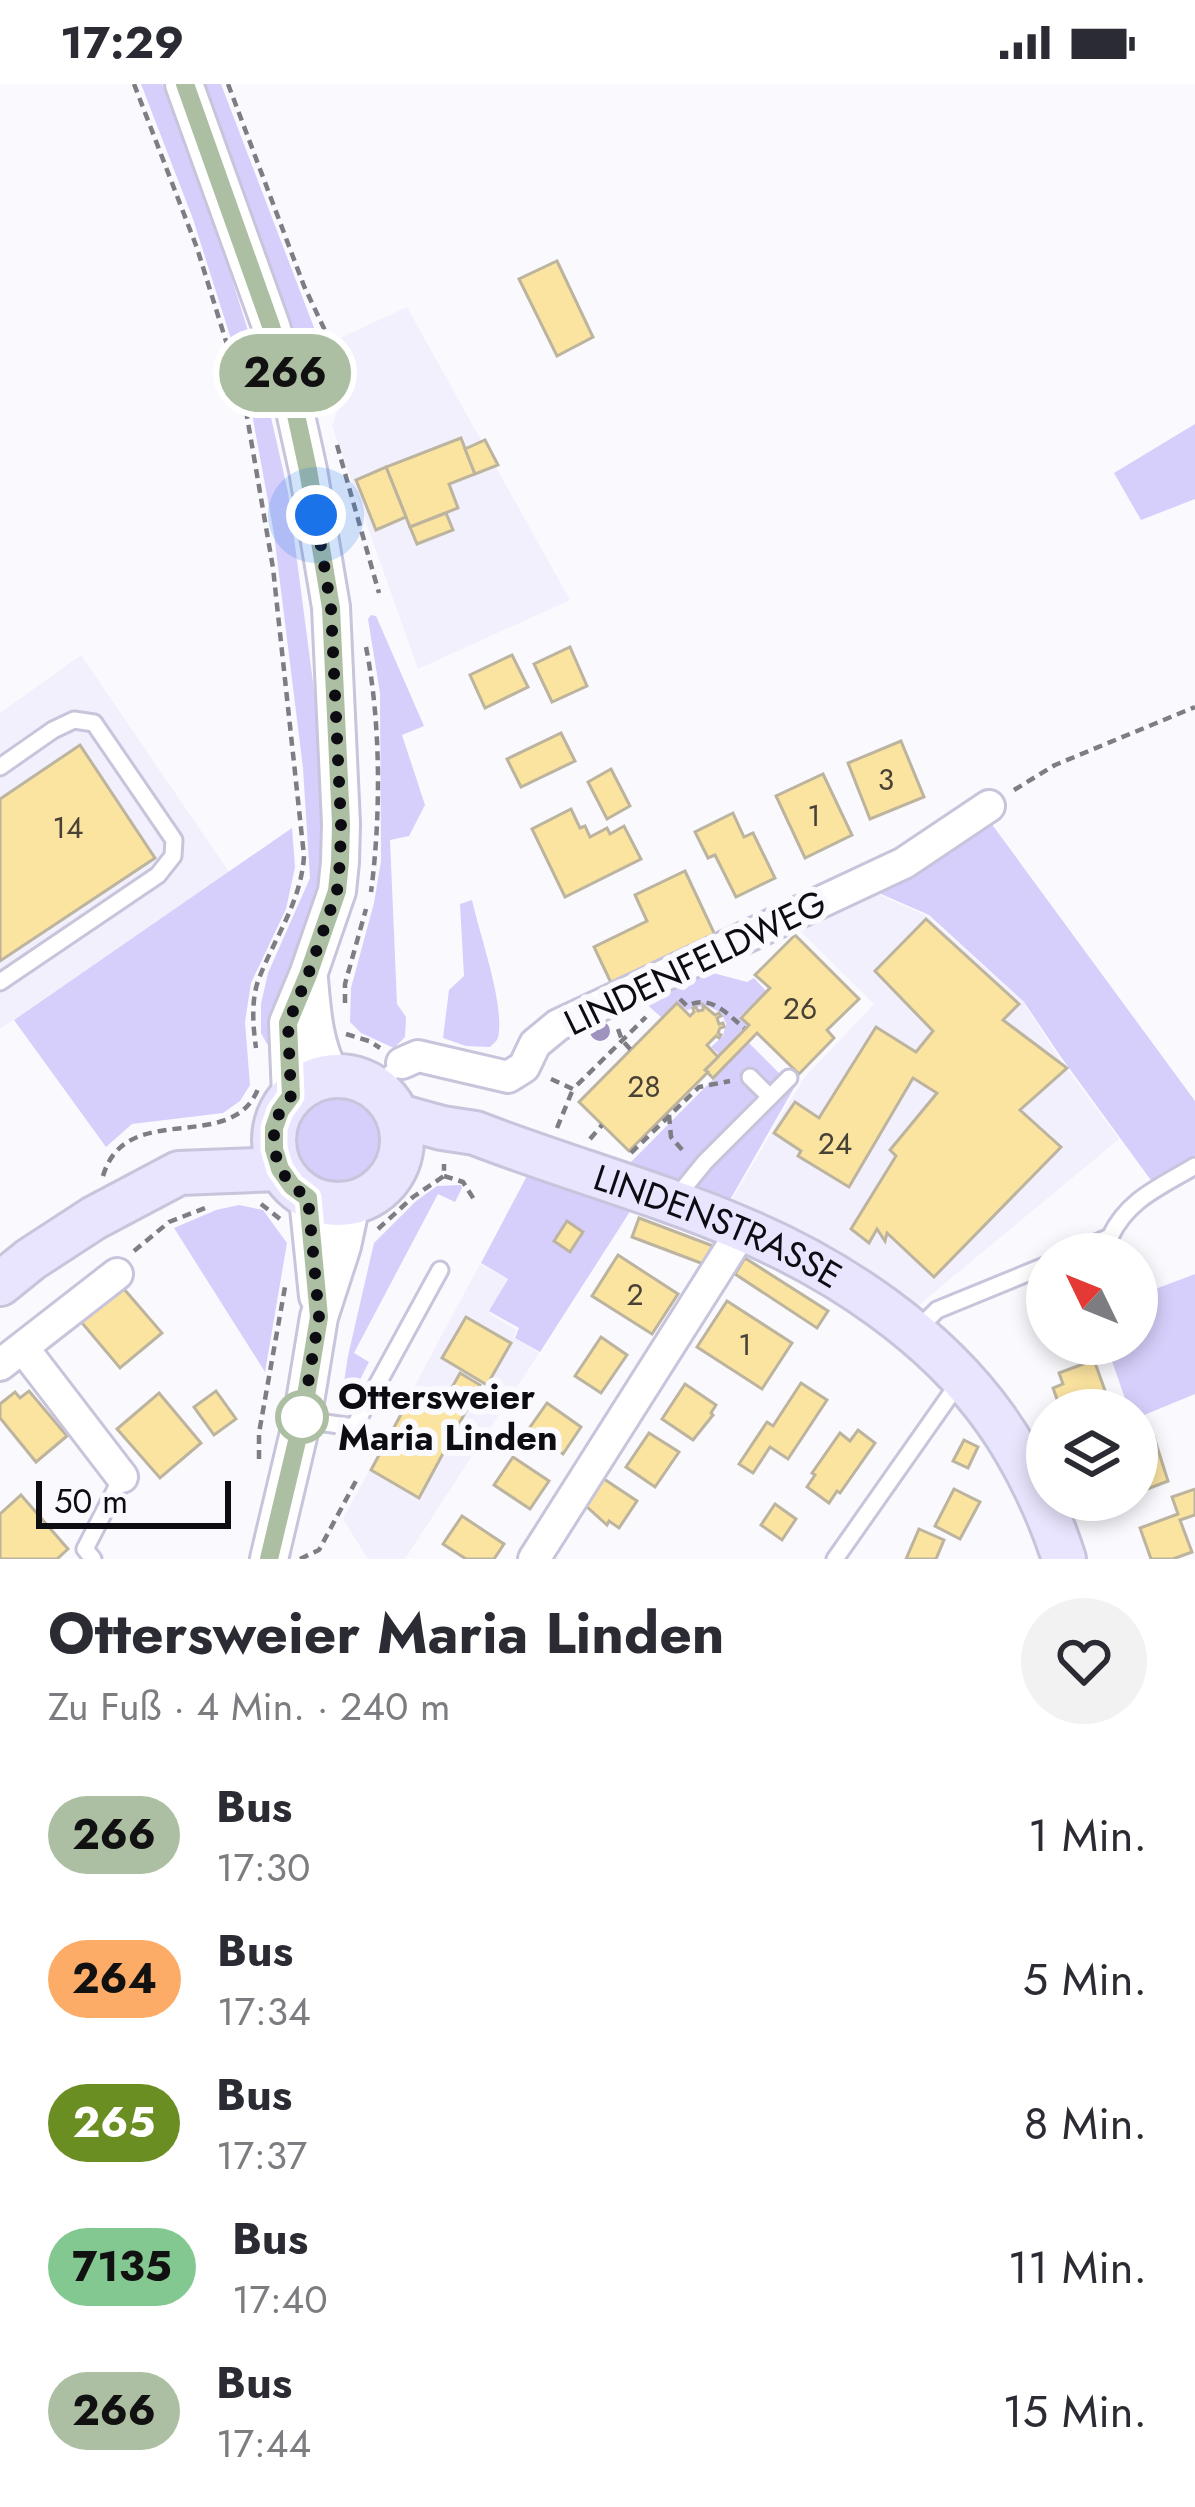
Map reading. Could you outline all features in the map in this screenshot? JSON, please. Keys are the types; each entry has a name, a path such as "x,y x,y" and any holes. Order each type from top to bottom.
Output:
{"main road":[{"path":"347,1076 392,1089 403,1145 399,1162 388,1181 371,1195 361,1221 329,1204 282,1148 302,1086 347,1076"},
{"name":"LINDENSTRASSE","path":"392,1089 442,1128 475,1133 743,1229 849,1286 914,1333 996,1420 1024,1468 1064,1559"},
{"name":"LINDENSTRASSE","path":"399,1162 444,1165 506,1145"},
{"path":"0,1284 94,1218 205,1154 282,1148"}],"street":[{"path":"184,84 293,401 331,608 340,862 337,891 288,1023 282,1148 319,1317"},
{"name":"LINDENFELDWEG","path":"524,1067 535,1044 558,1025 904,863 988,806"},
{"path":"308,975 320,1056 332,1076"},
{"path":"392,1089 418,1056 508,1077 524,1067"},
{"path":"269,1559 302,1420 319,1317 342,1246 361,1221"},
{"path":"534,1559 743,1229"},
{"path":"117,1274 11,1356 122,1477"}],"lane":[{"path":"0,767 52,730 74,720 94,723 173,840 173,856 158,875 0,982"},
{"path":"750,1077 770,1097"},
{"path":"672,1203 705,1162 789,1078"},
{"path":"1112,1233 1120,1216 1195,1166"},
{"path":"302,1420 354,1427 440,1270"},
{"path":"914,1333 937,1310 1026,1273"},
{"path":"835,1559 961,1378"},
{"path":"93,1559 85,1549 122,1477"}],"path":[{"path":"134,84 197,248 244,399 273,568 304,856 293,909 257,985 254,1038"},
{"path":"228,84 304,286 329,339 335,379 326,417"},
{"path":"344,463 379,593"},
{"path":"988,806 1054,765 1195,707"},
{"path":"678,998 687,1006 698,1000 711,1002 744,1028"},
{"path":"552,1140 573,1089 652,1011"},
{"path":"345,1033 369,1041 392,1089"},
{"path":"622,1040 631,1050"},
{"path":"524,1067 573,1089"},
{"path":"631,1154 698,1087 750,1077"},
{"path":"228,1121 249,1108 258,1092 282,1148 262,1204 250,1200"},
{"path":"669,1115 670,1137 680,1150 705,1162"},
{"path":"361,1221 381,1225 444,1165 475,1201"},
{"path":"117,1274 138,1245 169,1222 220,1202"},
{"path":"258,1477 260,1432 288,1270"},
{"path":"300,1559 319,1550 357,1479"}],"shaded area":[{"path":"141,84 162,84 210,209 260,369 288,492 316,705 324,847 321,890 281,991 275,1045 267,1044 261,1033 261,1004 268,973 310,878 303,768 274,534 243,377 193,219"},
{"path":"198,84 221,84 326,359 323,387 316,385 297,352"},
{"path":"407,307 570,600 418,669 332,426 349,376 338,339"},
{"path":"1195,424 1195,499 1141,520 1114,473"},
{"path":"371,615 376,616 424,726 402,735 425,805 409,836 390,840 397,1004 406,1017 405,1037 394,1048 361,1033 350,1022 351,988 381,861 380,693"},
{"path":"81,655 229,872 0,1029 0,713"},
{"path":"988,819 1195,1101 1195,1155 1153,1183 1024,1002 929,915 872,890"},
{"path":"292,828 295,867 286,909 251,983 245,1022 250,1085 240,1101 223,1113 132,1124 106,1147 14,1020"},
{"path":"871,891 927,916 1024,1003 1119,1139 914,1309 844,1257 729,1204 804,1078 874,1004 795,926"},
{"path":"472,900 499,1017 499,1034 490,1047 443,1038 449,990 464,976 460,904"},
{"path":"713,973 747,982 754,978 766,991 739,1017 747,1025 719,1054 711,1047 723,1036 726,1023 721,1013 706,1005 687,1010 676,1002 661,1017 644,1002 688,977"},
{"path":"749,1043 794,1088 727,1205 623,1170"},
{"path":"340,1089 359,1093 376,1104 387,1121 391,1140 387,1159 376,1176 359,1187 340,1191 321,1187 304,1176 293,1159 289,1140 293,1121 304,1104 321,1093"},
{"path":"528,1174 631,1210 540,1352 515,1338 519,1328 489,1311 508,1279 481,1263"},
{"path":"461,1185 455,1202 438,1194 354,1353 369,1362 349,1401 341,1402 374,1243 437,1186"},
{"path":"239,1205 263,1210 287,1243 265,1372 174,1228"},
{"path":"480,1264 507,1279 489,1313 517,1330 513,1337 539,1353 405,1559 368,1559 343,1519"},
{"path":"1195,1274 1195,1394 1158,1409 1158,1389 1122,1389 1113,1365 1158,1365 1158,1288"}],"building":[{"path":"557,261 593,337 557,356 519,279"},
{"path":"461,438 475,474 449,484 458,508 410,527 386,467"},
{"path":"485,440 498,465 475,474 465,449"},
{"path":"386,467 406,517 376,530 356,480"},
{"path":"446,513 453,530 417,544 410,527"},
{"path":"570,647 587,686 552,702 534,664"},
{"path":"512,655 528,687 485,708 470,675"},
{"path":"561,733 575,761 521,787 507,759"},
{"path":"901,741 924,797 870,819 848,763"},
{"path":"80,745 155,858 0,961 0,799"},
{"path":"611,769 630,806 607,819 588,782"},
{"path":"823,774 852,835 805,858 776,796"},
{"path":"571,809 590,837 624,826 641,859 565,897 532,829"},
{"path":"733,813 744,837 753,833 775,878 736,897 715,855 708,858 695,832"},
{"path":"685,871 716,937 613,987 594,947 647,921 635,895"},
{"path":"926,919 1019,1004 1003,1020 1067,1068 1020,1110 1061,1147 934,1277 887,1233 885,1241 877,1229 869,1243 851,1229 896,1156 890,1150 937,1093 913,1078 849,1187 798,1156 801,1151 774,1133 795,1102 819,1118 876,1027 916,1052 933,1031 875,971"},
{"path":"795,935 859,999 827,1030 834,1038 799,1074 757,1033 713,1078 705,1070 749,1025 741,1018 770,988 755,975"},
{"path":"677,1003 690,1016 693,1008 703,1010 703,1005 719,1013 719,1024 724,1027 721,1035 707,1045 718,1057 629,1151 579,1102"},
{"path":"639,1218 713,1246 706,1265 632,1237"},
{"path":"567,1221 583,1232 570,1252 554,1241"},
{"path":"618,1255 678,1294 652,1334 592,1296"},
{"path":"745,1258 828,1311 817,1328 735,1274"},
{"path":"118,1282 162,1333 120,1368 77,1317"},
{"path":"727,1301 792,1343 762,1389 697,1347"},
{"path":"466,1317 511,1343 487,1385 442,1358"},
{"path":"601,1337 627,1355 601,1393 575,1376"},
{"path":"1096,1365 1104,1389 1053,1389 1063,1384 1059,1373"},
{"path":"460,1373 480,1385 419,1498 371,1470 412,1394 440,1409"},
{"path":"801,1383 827,1400 788,1459 770,1447 753,1473 739,1464 767,1422 773,1426"},
{"path":"685,1384 716,1405 693,1440 662,1419"},
{"path":"29,1391 67,1436 36,1462 0,1418 0,1404 15,1392 20,1398"},
{"path":"216,1391 236,1419 214,1435 194,1407"},
{"path":"159,1393 201,1443 160,1478 117,1429"},
{"path":"547,1403 581,1427 563,1454 528,1430"},
{"path":"858,1430 875,1443 829,1503 807,1487 812,1473 840,1433 850,1441"},
{"path":"649,1433 679,1452 655,1487 626,1467"},
{"path":"964,1440 978,1447 968,1468 953,1461"},
{"path":"1158,1450 1168,1481 1158,1485"},
{"path":"513,1457 549,1481 530,1509 494,1485"},
{"path":"604,1479 637,1501 619,1528 609,1521 607,1525 586,1506"},
{"path":"954,1489 980,1502 960,1539 935,1526"},
{"path":"1195,1489 1195,1515 1180,1520 1192,1552 1173,1559 1151,1559 1140,1528 1178,1514 1172,1497"},
{"path":"21,1495 68,1549 57,1559 0,1559 0,1514"},
{"path":"775,1504 796,1519 782,1540 761,1525"},
{"path":"462,1516 504,1544 494,1559 466,1559 443,1544"},
{"path":"919,1529 944,1540 936,1559 906,1559"}],"bus line":[{"name":"266","path":"185,84 293,401 331,608 341,824 337,891 288,1023 291,1096 274,1128 280,1169 308,1198 319,1317 302,1420 269,1559"}],"place":[{"name":"Ottersweier Maria Linden","path":"302,1417"}],"route":[{"path":"302,1417 319,1317 314,1245 308,1198 280,1169 274,1128 291,1096 288,1023 337,891 340,862 331,608 316,515"}]}
